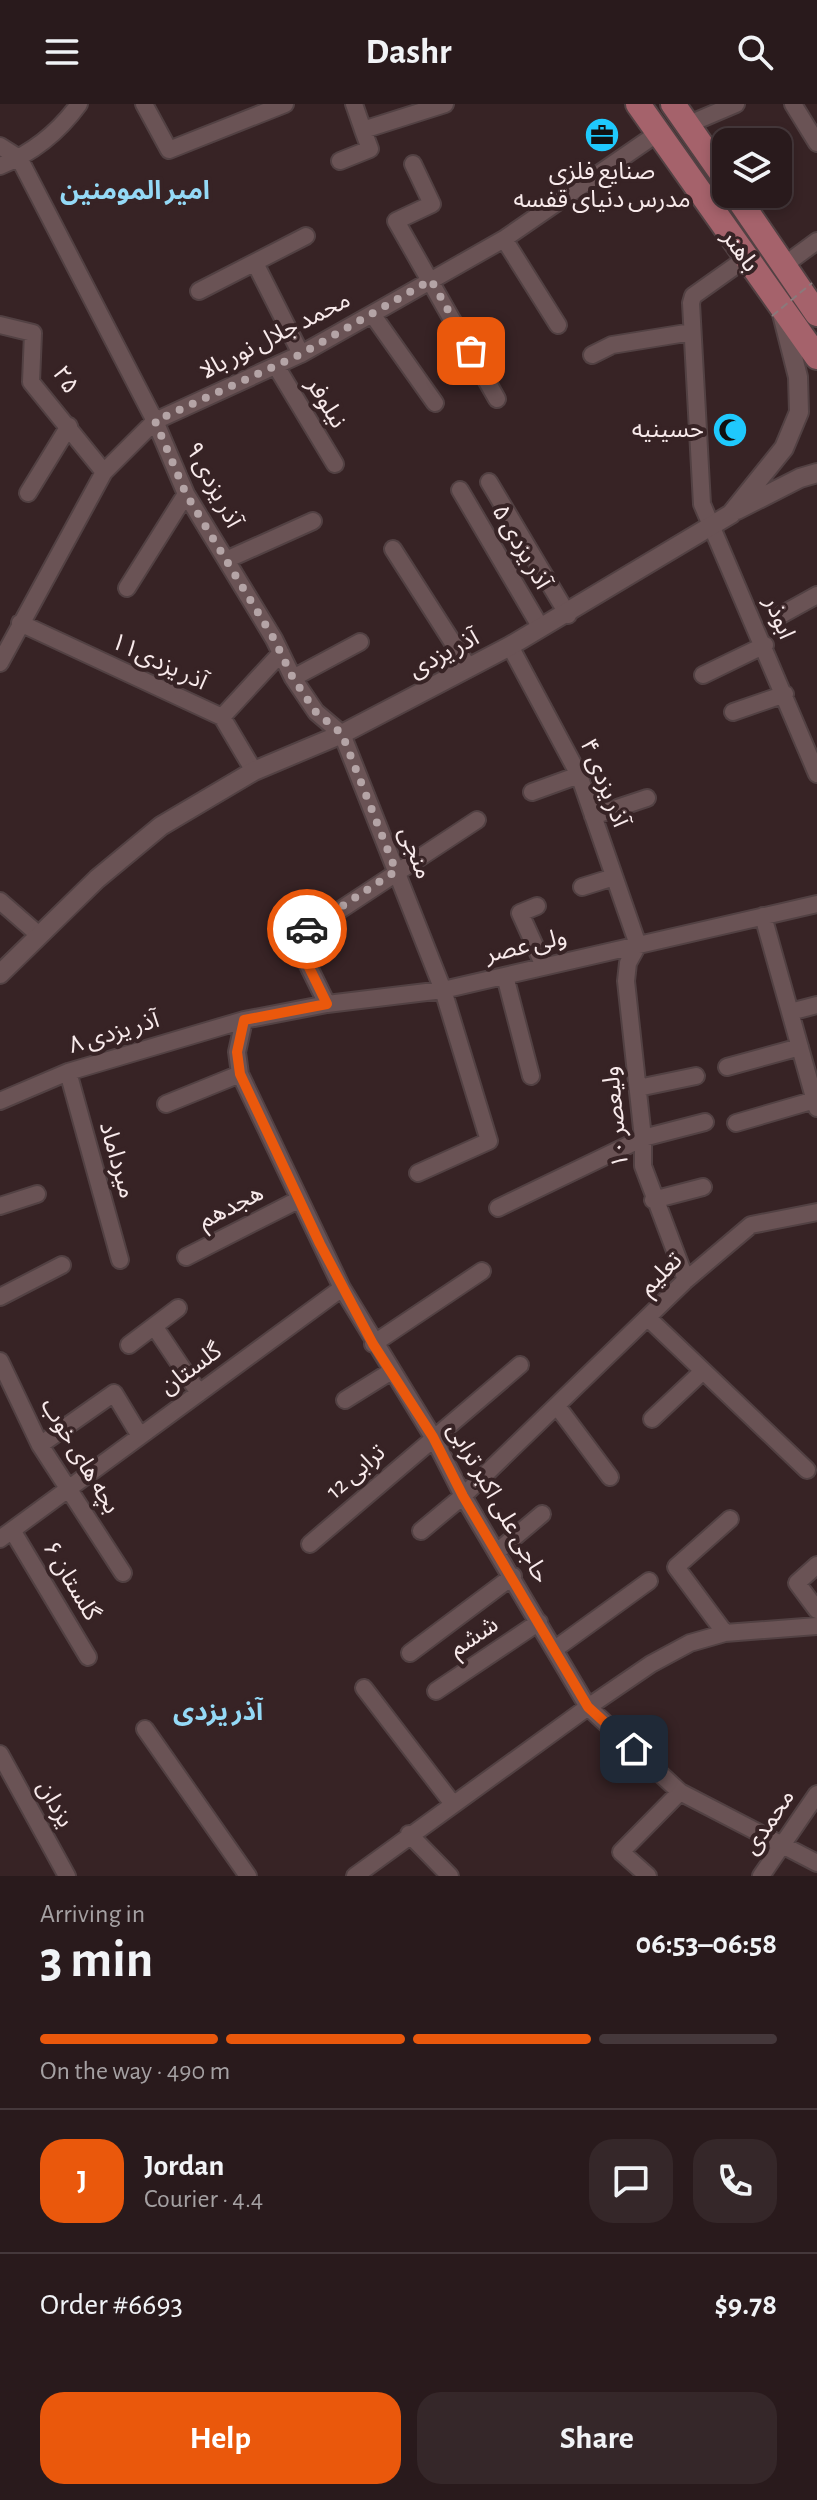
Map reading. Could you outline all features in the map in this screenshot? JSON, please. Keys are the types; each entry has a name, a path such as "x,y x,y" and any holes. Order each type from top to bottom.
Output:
{"main road":[{"name":"باهنر","path":"638,104 745,259 776,312 817,357"},
{"path":"673,104 712,159"},
{"name":"باهنر","path":"744,208 817,314"}],"street":[{"path":"0,166 19,158 60,130 79,104"},
{"path":"144,104 169,150 285,104"},
{"path":"340,161 370,149 354,104"},
{"path":"363,130 445,104"},
{"path":"689,124 736,104"},
{"path":"793,104 817,143"},
{"name":"محمد جلال نور بالا","path":"0,663 104,472 155,421 301,354 504,239 658,133"},
{"path":"0,146 19,158"},
{"name":"آذر یزدی ۹","path":"19,158 155,421 186,494 293,678 316,712 342,734"},
{"path":"413,164 432,204 396,221 497,399"},
{"path":"199,291 306,236"},
{"path":"504,239 558,325"},
{"path":"783,266 817,241"},
{"name":"ابوذر","path":"745,259 693,296 692,332 702,504 816,768"},
{"path":"255,263 301,354"},
{"name":"آذر یزدی","path":"0,974 97,879 161,826 254,771 342,734 568,615 731,514 784,448 799,412 798,377 776,312"},
{"path":"372,314 435,403"},
{"name":"۲۵","path":"0,325 33,333 31,382 104,472"},
{"path":"592,355 627,342 692,332"},
{"name":"نیلوفر","path":"276,366 335,464"},
{"path":"28,493 69,426"},
{"path":"731,514 800,478 817,473"},
{"path":"489,482 568,615"},
{"name":"آذر یزدی ۵","path":"460,490 541,628"},
{"path":"127,588 186,494"},
{"path":"226,560 313,521"},
{"path":"393,549 469,668"},
{"path":"781,615 817,595"},
{"name":"آذر یزدی۱۱","path":"20,623 222,717 254,771"},
{"path":"293,678 360,642"},
{"path":"703,675 765,645"},
{"name":"۴ آذر یزدی","path":"510,646 579,775 638,945"},
{"path":"222,717 281,653"},
{"path":"733,712 785,694"},
{"name":"منجی","path":"342,734 443,990 489,1141 418,1173"},
{"path":"532,792 579,775"},
{"path":"593,816 647,798"},
{"path":"327,1004 302,953 302,935 477,820"},
{"path":"582,887 614,877"},
{"name":"ولی عصر","path":"244,1020 327,1004 443,990 817,904"},
{"path":"537,906 520,913 544,966"},
{"path":"4,909 39,935"},
{"path":"736,1123 816,1104 763,916"},
{"name":"۱۰ ولیعصر","path":"638,945 628,963 626,981 643,1138 643,1166 653,1200 686,1280"},
{"path":"505,976 531,1076"},
{"path":"790,1012 817,1005"},
{"name":"۸ آذر یزدی","path":"0,1101 68,1072 244,1020"},
{"name":"حاجی علی اکبر ترابی","path":"244,1020 237,1052 240,1074 342,1288 390,1372 433,1437 463,1496 588,1707 680,1792 817,1863"},
{"path":"727,1067 800,1047"},
{"name":"میرداماد","path":"68,1072 120,1260"},
{"path":"166,1104 240,1074"},
{"path":"638,1088 696,1076"},
{"path":"498,1208 643,1138 705,1122"},
{"path":"653,1200 703,1187"},
{"path":"0,1206 37,1194"},
{"name":"هجدهم","path":"186,1257 298,1200"},
{"name":"تعلیم","path":"421,1531 463,1496 686,1280 751,1225 817,1212"},
{"path":"0,1297 62,1265"},
{"path":"373,1344 482,1271"},
{"name":"گلستان","path":"6,1534 342,1288"},
{"path":"129,1345 178,1308"},
{"path":"649,1319 807,1470"},
{"path":"154,1326 199,1393"},
{"name":"بچه های خوب","path":"0,1361 6,1390 123,1573"},
{"name":"ترابی 12","path":"310,1544 520,1365"},
{"path":"652,1419 703,1371"},
{"path":"345,1400 390,1372"},
{"path":"40,1445 114,1393 140,1436"},
{"path":"557,1406 610,1477"},
{"path":"498,1551 542,1514"},
{"path":"725,1633 676,1567 730,1519"},
{"name":"گلستان ۶","path":"6,1534 88,1657"},
{"path":"817,1565 797,1583 817,1610"},
{"path":"410,1653 513,1576"},
{"path":"555,1649 649,1581"},
{"name":"ششم","path":"436,1691 539,1622"},
{"path":"355,1876 588,1707 664,1657 690,1643 725,1633 817,1626"},
{"path":"364,1688 453,1804"},
{"path":"145,1729 248,1876"},
{"name":"یزدان","path":"0,1754 67,1876"},
{"path":"648,1876 621,1852 680,1792"},
{"name":"محمدی","path":"761,1876 817,1794"},
{"path":"409,1834 450,1876"}],"path":[{"path":"776,312 812,283"}],"way so far":[{"path":"307,929 396,871 342,734 316,712 293,678 274,639 186,494 155,421 301,354 431,280 471,351"}],"place":[{"name":"صنایع فلزی مدرس دنیای قفسه","path":"602,135"},
{"name":"حسینیه","path":"730,430"}],"district":[{"name":"امیر المومنین","path":"135,191"},
{"name":"آذر یزدی","path":"218,1712"}],"route":[{"path":"307,929 300,944 302,953 327,1004 244,1020 237,1052 240,1074 298,1200 373,1344 433,1437 463,1496 588,1707 634,1749"}]}
